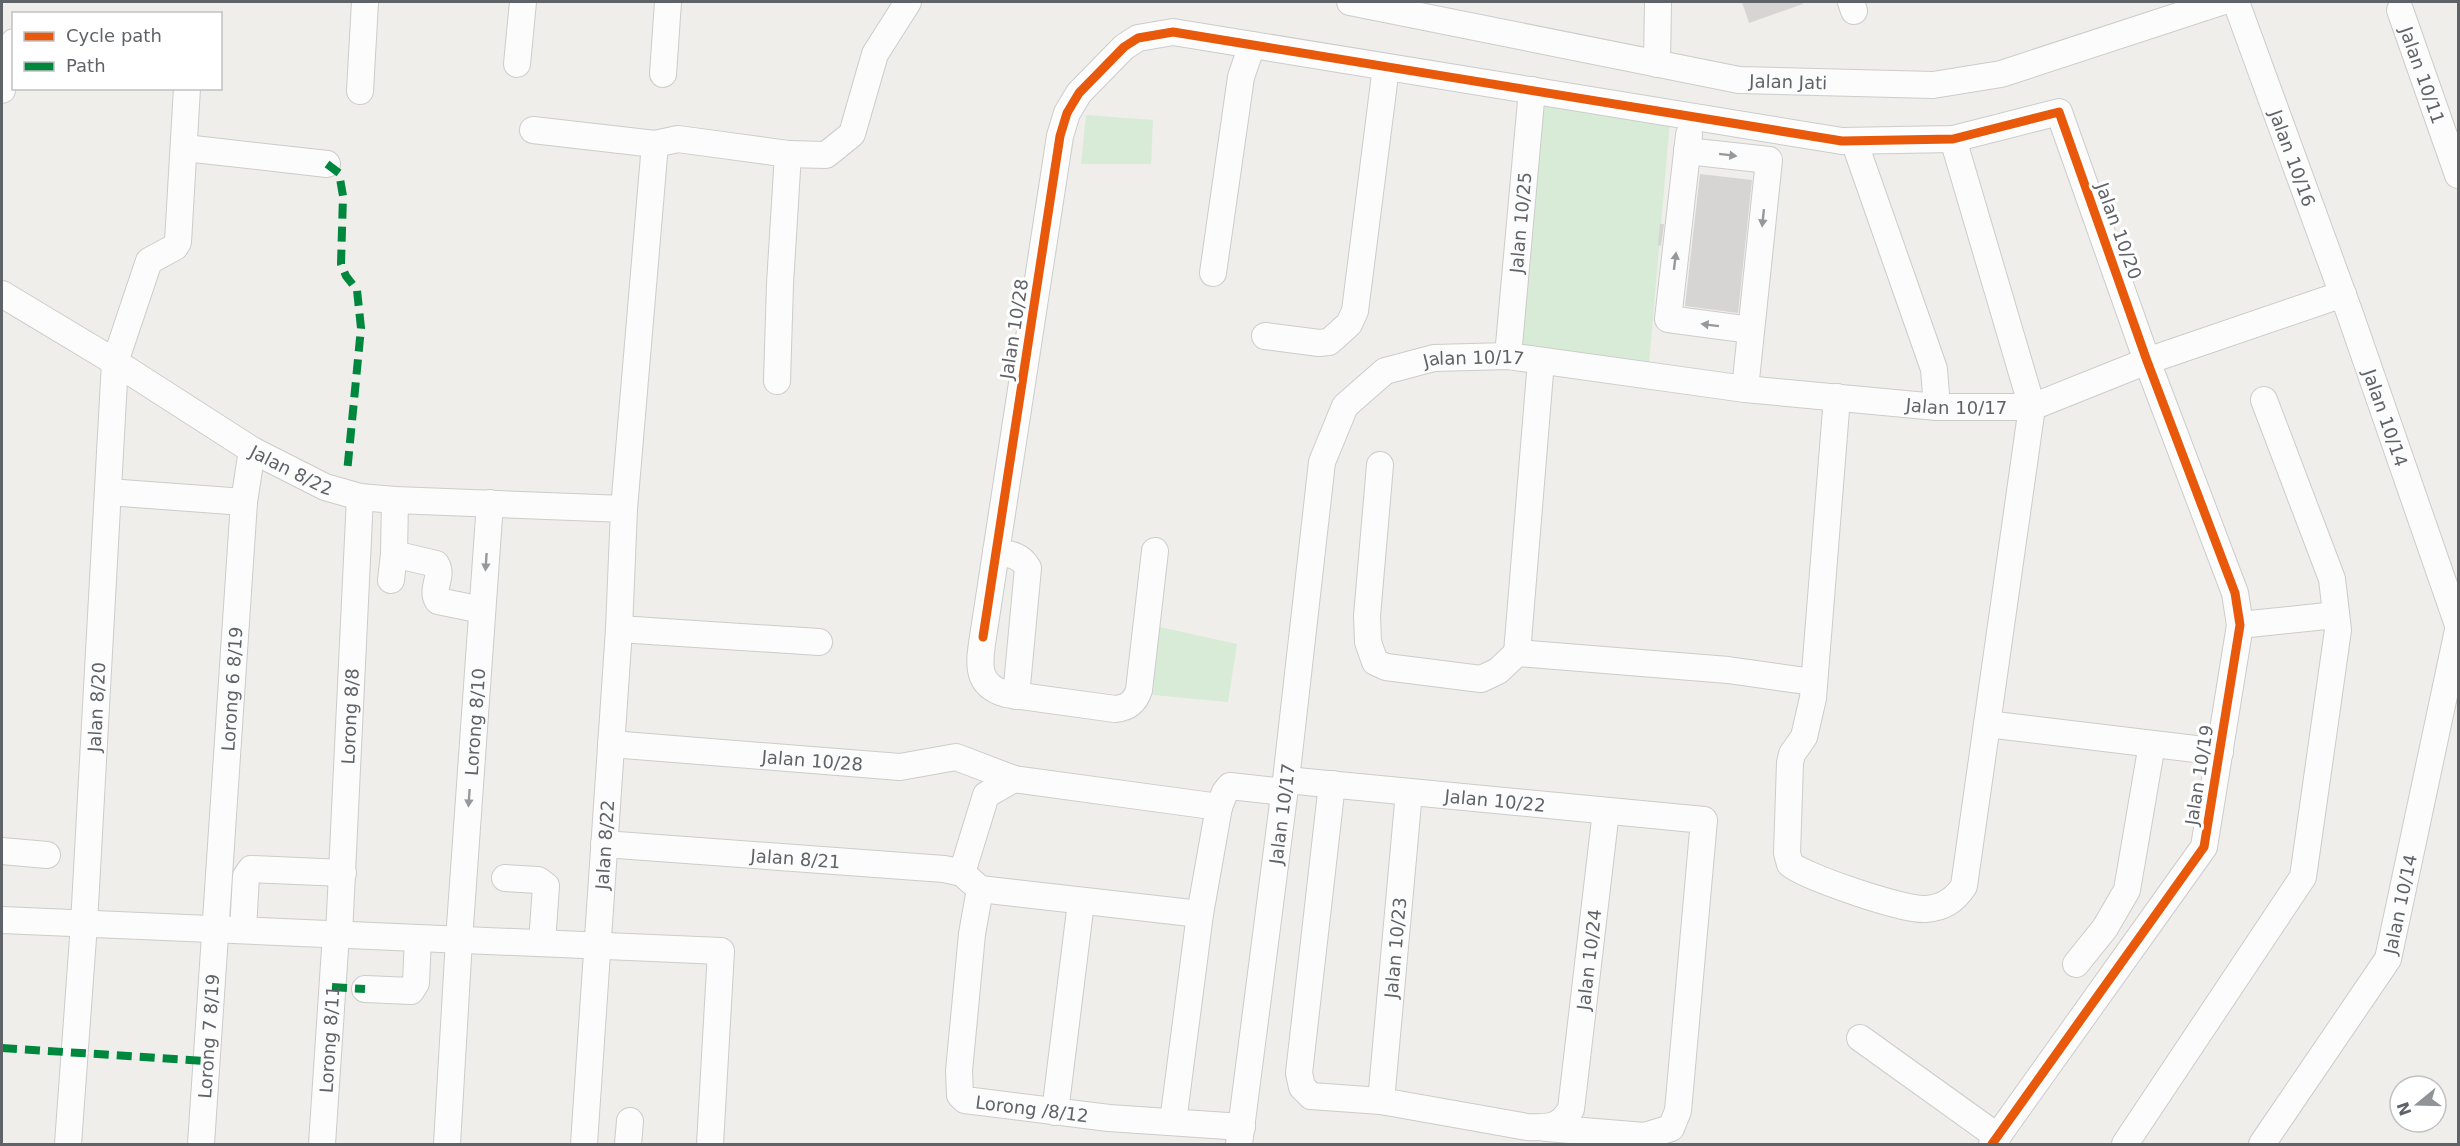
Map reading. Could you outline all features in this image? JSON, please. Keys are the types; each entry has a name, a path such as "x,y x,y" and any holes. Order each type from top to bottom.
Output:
{"street":[{"path":"360,92 365,2"},
{"path":"517,64 523,2"},
{"path":"663,74 669,2"},
{"path":"533,130 655,144 678,139 788,154 826,155 833,152 852,134 873,58 908,2"},
{"name":"Jalan Jati","path":"1350,2 1385,5 1738,80 1934,85 2001,74 2221,2"},
{"path":"1657,64 1658,2"},
{"name":"Jalan 10/16","path":"2236,2 2346,304"},
{"name":"Jalan 10/11","path":"2400,10 2458,175"},
{"name":"Jalan 10/28","path":"1155,551 1139,690 1136,698 1130,704 1114,709 1016,696 998,692 983,678 979,668 982,637 1060,136 1067,113 1079,93 1124,46 1138,38 1173,32 1252,45"},
{"path":"2,90 7,52 12,45"},
{"path":"1214,273 1240,77 1252,45 1842,141 1953,139 2032,407 1964,886 1950,903 1934,908 1918,909 1867,896 1806,874 1790,864 1786,837 1790,763 1792,754 1804,737 1813,698 1837,397"},
{"path":"1265,336 1324,343 1333,339 1352,320 1386,67"},
{"path":"187,90 185,148 327,164"},
{"name":"Jalan 10/25","path":"1508,356 1532,90"},
{"name":"Jalan 10/20","path":"1953,139 2059,112 2147,361"},
{"path":"1690,116 1668,320 1751,330"},
{"path":"1854,141 1934,369 1937,407"},
{"name":"Jalan 8/22","path":"584,1144 612,744 624,509 655,144"},
{"name":"Jalan 8/20","path":"68,1144 84,924 115,362 149,261 175,247 178,242 185,148"},
{"path":"1687,151 1769,160 1745,389"},
{"path":"777,381 788,154"},
{"name":"Jalan 8/22","path":"2,294 115,362 252,450 325,487 360,497 395,500 624,509"},
{"name":"Jalan 10/17","path":"1240,1136 1285,786 1322,462 1345,406 1385,371 1434,358 1508,356 1745,389 1937,407 2032,407 2147,361 2346,304"},
{"name":"Jalan 10/14","path":"2346,304 2458,625"},
{"path":"1380,465 1367,616 1368,642 1375,662 1386,667 1481,679 1498,671 1517,653 1540,361"},
{"name":"Jalan 10/19","path":"1995,1141 2204,847 2240,626 2235,593 2147,361"},
{"path":"2125,1144 2303,877 2338,630 2332,579 2264,400"},
{"name":"Lorong 6 8/19","path":"215,929 244,502 252,450"},
{"path":"108,492 244,502"},
{"name":"Lorong 8/8","path":"337,934 343,873 360,497"},
{"path":"391,580 395,500"},
{"name":"Lorong 8/10","path":"459,940 490,503"},
{"path":"996,552 1017,556 1028,568 1016,696"},
{"path":"394,554 436,564 440,573 435,592 438,601 482,610"},
{"path":"2240,626 2336,615"},
{"path":"619,629 819,642"},
{"name":"Jalan 10/14","path":"2262,1144 2388,959 2458,630"},
{"path":"1517,653 1728,670 1813,682"},
{"path":"1987,724 2220,752"},
{"name":"Jalan 10/28","path":"612,744 900,767 956,757 1014,778 1219,807"},
{"path":"2076,964 2105,928 2127,890 2152,744"},
{"path":"971,881 986,795 1014,778"},
{"path":"1332,784 1299,1073 1302,1087 1311,1096 1381,1101 1513,1125 1546,1128"},
{"name":"Jalan 10/22","path":"1285,786 1332,784 1704,820 1678,1111 1671,1128 1645,1136 1546,1128"},
{"path":"1173,1122 1200,914 1219,807 1230,786 1285,786"},
{"name":"Jalan 10/23","path":"1381,1101 1409,792"},
{"name":"Jalan 10/24","path":"1546,1128 1557,1125 1571,1109 1606,811"},
{"name":"Jalan 8/21","path":"604,844 944,869 971,881 1081,902 1200,914"},
{"path":"2,851 46,855"},
{"path":"243,930 246,876 251,869 343,873"},
{"path":"505,878 538,880 546,886 542,943"},
{"name":"Lorong /8/12","path":"971,881 972,934 960,1060 960,1095 965,1100 1055,1112 1173,1122 1240,1136"},
{"path":"1055,1112 1081,902"},
{"path":"2,920 721,951 710,1144"},
{"name":"Lorong 7 8/19","path":"201,1144 215,929"},
{"name":"Lorong 8/11","path":"322,1144 337,934"},
{"path":"365,989 411,991 416,983 418,938"},
{"path":"447,1144 459,940"},
{"path":"1860,1038 1995,1141"}],"green space":[{"path":"1532,90 1671,109 1648,375 1508,356"},
{"path":"1086,115 1153,120 1151,164 1081,164"},
{"path":"1155,626 1237,644 1228,702 1153,695"}],"building":[{"path":"1742,2 1802,2 1803,4 1749,23"},
{"path":"1700,174 1752,180 1738,313 1685,306"},
{"path":"1660,224 1664,224 1661,246 1658,245"}],"marked path":[{"path":"327,164 339,173 343,196 341,264 346,276 357,290 361,328 347,473"},
{"path":"332,987 365,989"},
{"path":"2,1048 206,1061"}],"cycle path":[{"path":"983,637 1060,136 1067,113 1079,93 1124,47 1138,38 1173,32 1842,141 1953,139 2059,112 2147,361 2235,593 2240,625 2204,847 1992,1144"}]}
